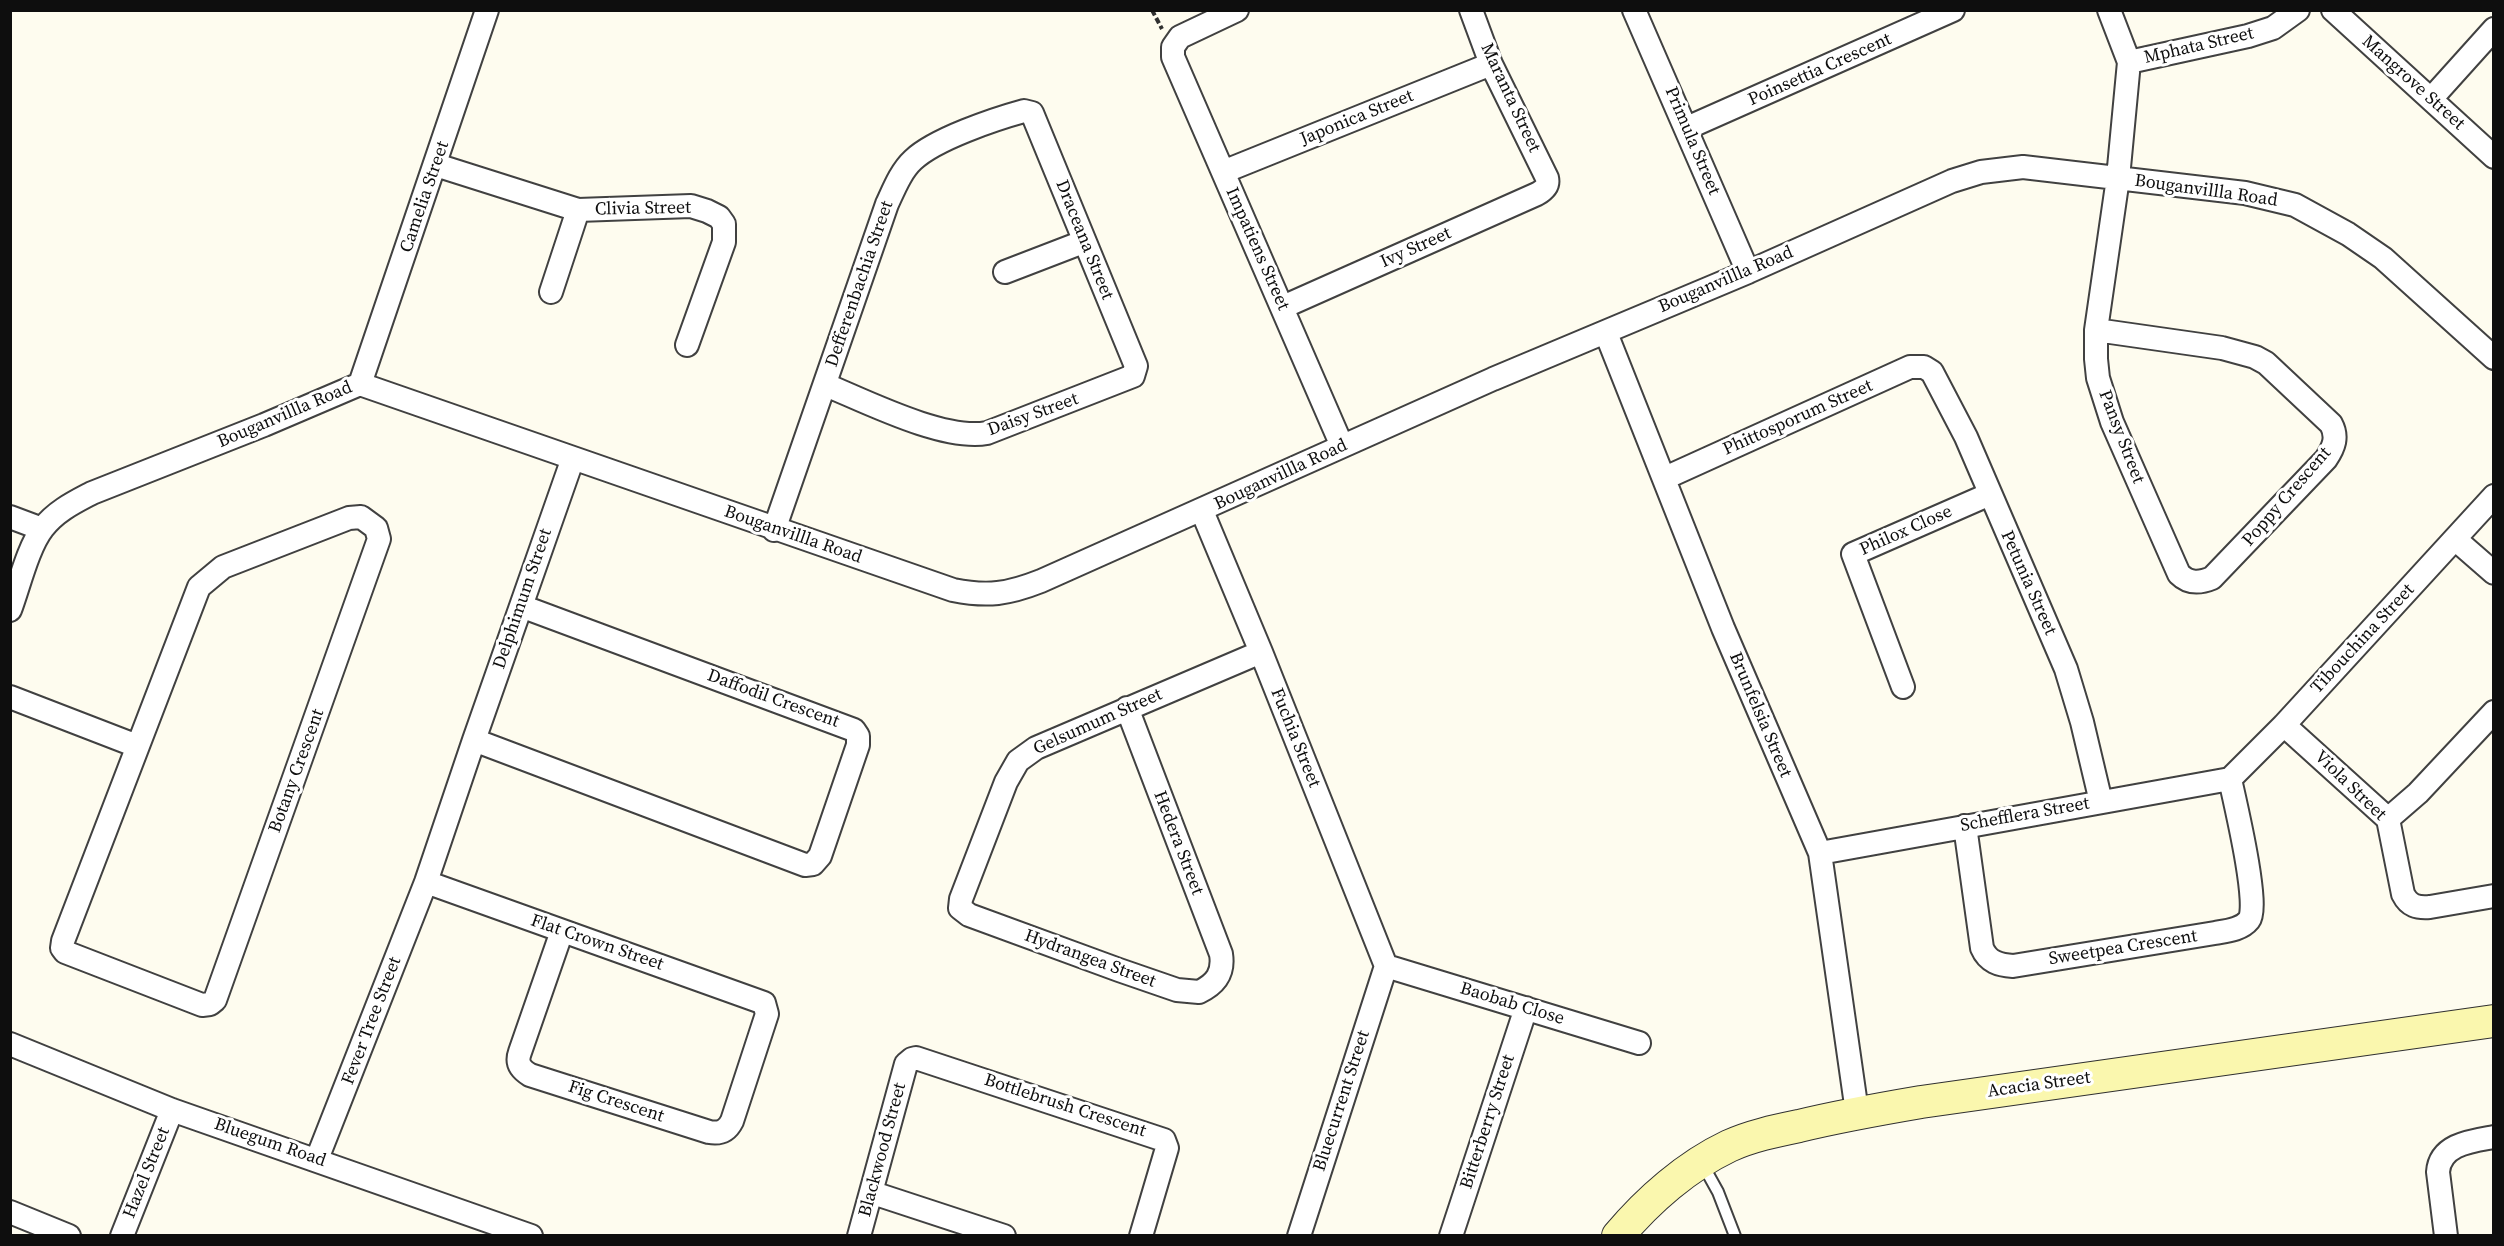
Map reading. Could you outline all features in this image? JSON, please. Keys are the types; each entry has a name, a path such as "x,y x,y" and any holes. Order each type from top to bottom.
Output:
{"street":[{"name":"Camelia Street","path":"360,384 487,10"},
{"name":"Impatiens Street","path":"1237,10 1180,37 1175,42 1173,52 1175,63 1342,446"},
{"name":"Maranta Street","path":"1471,10 1491,64 1547,178 1547,185"},
{"name":"Primula Street","path":"1634,10 1748,272"},
{"name":"Poinsettia Crescent","path":"1687,128 1953,10"},
{"path":"2109,10 2129,62"},
{"name":"Mphata Street","path":"2129,62 2248,36 2273,28 2298,10"},
{"name":"Mangrove Street","path":"2333,10 2493,157"},
{"path":"2431,99 2493,29"},
{"name":"Pansy Street","path":"2129,62 2118,178 2096,330 2098,378 2112,422 2176,567 2185,579"},
{"name":"Japonica Street","path":"1223,172 1491,64"},
{"name":"Draceana Street","path":"1026,111 1034,116 1083,242 1135,363 1135,374"},
{"name":"Defferenbachia Street","path":"774,530 887,204 903,172 913,160 934,146 976,127 1026,111"},
{"name":"Clivia Street","path":"436,165 578,210 676,205 707,210 719,217 724,224 724,242 687,345"},
{"name":"Bouganvillla Road","path":"42,529 58,513 92,492 264,425 360,384 774,530 953,590 995,595 1034,584 1342,446 1748,272 1952,181 1981,172 2023,167 2245,193 2295,205 2348,234 2383,258 2493,358"},
{"name":"Ivy Street","path":"1282,307 1537,194 1547,185"},
{"path":"551,292 578,210"},
{"path":"1005,272 1083,242"},
{"name":"Poppy Crescent","path":"2096,330 2222,348 2255,357 2266,363 2299,393 2331,424 2335,431 2334,443 2326,459 2221,570 2212,578 2198,583 2185,579"},
{"name":"Brunfelsia Street","path":"1606,333 1732,650 1820,853 1857,1112"},
{"name":"Phittosporum Street","path":"1665,478 1910,367 1924,366 1932,372"},
{"name":"Petunia Street","path":"1932,372 1966,437 2074,693 2097,776 2101,802"},
{"name":"Daisy Street","path":"826,385 928,425 971,435 987,433 1127,381 1135,374"},
{"name":"Delphimum Street","path":"426,882 573,458"},
{"name":"Philox Close","path":"1903,687 1853,554 1990,494"},
{"name":"Tibouchina Street","path":"2230,779 2284,725 2493,496"},
{"name":"Fuchia Street","path":"1202,510 1386,966"},
{"path":"10,517 42,529 10,610"},
{"name":"Botany Crescent","path":"361,517 373,523 379,539 215,1000 208,1005 72,955 62,948 137,746 194,596 206,579 223,567 349,518 361,517"},
{"path":"2455,539 2493,573"},
{"name":"Daffodil Crescent","path":"474,740 805,865 813,864 820,856 858,745 858,736 854,730 521,606"},
{"name":"Gelsumum Street","path":"961,909 961,899 1002,792 1018,761 1036,748 1261,652"},
{"path":"10,697 137,746"},
{"name":"Hedera Street","path":"1127,708 1221,954 1222,963 1218,978"},
{"path":"2388,819 2418,793 2493,712"},
{"name":"Viola Street","path":"2284,725 2388,819 2403,894 2410,904 2421,908 2493,896"},
{"name":"Schefflera Street","path":"1820,853 2230,779"},
{"name":"Sweetpea Crescent","path":"1965,826 1982,948 1989,960 1997,964 2013,966 2215,933 2243,925 2252,915 2253,909 2243,840 2230,779"},
{"name":"Flat Crown Street","path":"426,882 760,1000 767,1006"},
{"name":"Fever Tree Street","path":"317,1159 426,882"},
{"name":"Hydrangea Street","path":"961,909 969,915 1177,990 1199,992 1218,978"},
{"name":"Fig Crescent","path":"562,931 518,1057 519,1065 530,1075 720,1133 728,1128 732,1121 767,1014 767,1006"},
{"name":"Baobab Close","path":"1386,966 1639,1043"},
{"name":"Bluecurrent Street","path":"1299,1236 1386,966"},
{"name":"Bitterberry Street","path":"1451,1236 1526,1008"},
{"name":"Acacia Street","path":"1618,1236 1663,1191 1702,1162 1748,1139 1857,1112 2493,1021"},
{"name":"Bluegum Road","path":"10,1044 172,1110 531,1236"},
{"name":"Bottlebrush Crescent","path":"906,1064 912,1059 920,1059 1164,1140 1167,1148 1141,1236"},
{"name":"Blackwood Street","path":"859,1236 873,1193 906,1064"},
{"name":"Hazel Street","path":"122,1236 172,1110"},
{"path":"2446,1236 2438,1172 2439,1161 2460,1144 2493,1137"},
{"path":"873,1193 1004,1236"},
{"path":"10,1212 69,1236"}],"lane":[{"path":"1702,1162 1718,1192 1735,1236"}]}
